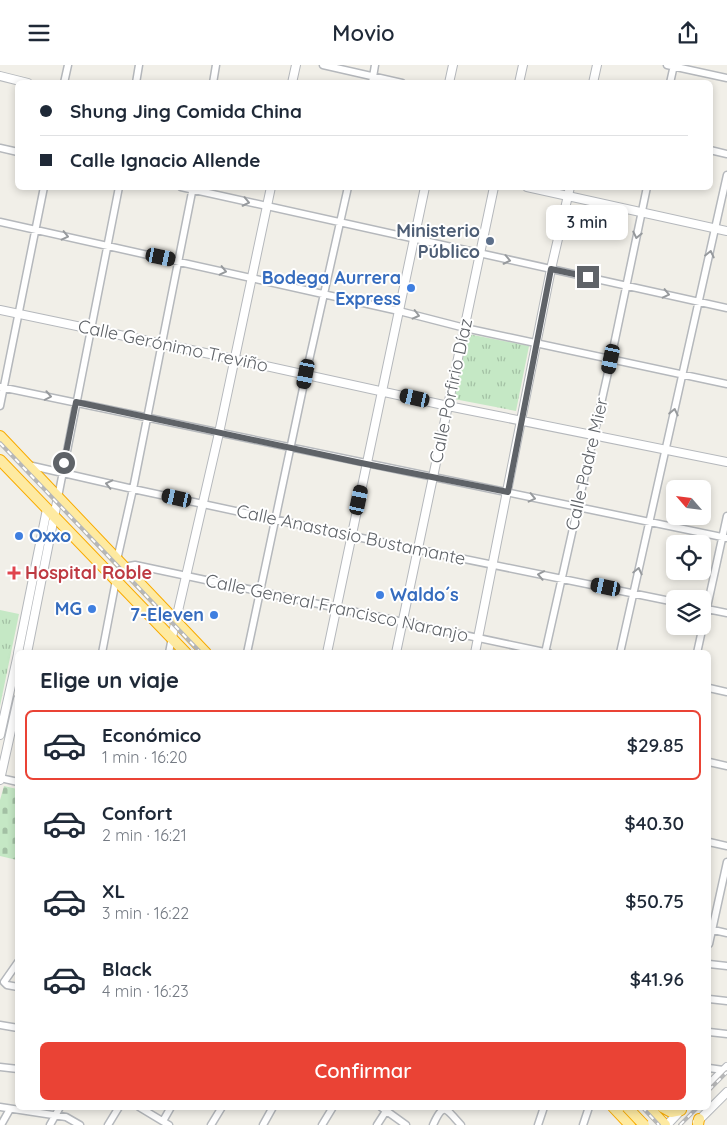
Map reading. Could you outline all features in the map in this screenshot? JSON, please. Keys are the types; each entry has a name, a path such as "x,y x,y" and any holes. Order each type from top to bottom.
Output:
{"highway":[{"path":"0,436 203,650"},
{"path":"0,460 183,650"},
{"path":"616,1110 627,1124"},
{"path":"630,1110 644,1125"},
{"path":"651,1110 666,1125"}],"street":[{"path":"65,80 68,65"},
{"path":"136,80 139,65"},
{"path":"214,80 216,65"},
{"path":"293,80 296,65"},
{"path":"323,65 372,79 375,65"},
{"path":"450,80 453,65"},
{"path":"519,80 522,65"},
{"path":"594,80 597,65"},
{"path":"670,80 671,65 727,78"},
{"path":"0,76 16,80"},
{"path":"0,148 15,151"},
{"path":"713,151 727,154"},
{"path":"621,650 727,175"},
{"path":"0,406 2,387 43,190"},
{"path":"19,650 51,513 58,497 117,190"},
{"path":"117,560 148,417 193,190"},
{"path":"197,190 480,255 727,308"},
{"path":"169,650 219,433 271,190"},
{"path":"248,650 347,190"},
{"path":"328,650 423,190"},
{"name":"Calle Porfirio Díaz","path":"397,650 493,190"},
{"path":"552,190 569,192 641,213 727,231"},
{"name":"Calle Padre Mier","path":"546,650 646,190"},
{"path":"476,650 551,269 569,192"},
{"path":"0,222 399,311 465,328 727,384"},
{"name":"Calle Gerónimo Treviño","path":"0,310 306,374 448,406 727,462"},
{"path":"2,387 649,523 725,537"},
{"name":"Calle Anastasio Bustamante","path":"28,465 62,474 352,536 666,600"},
{"path":"28,650 51,513"},
{"path":"710,590 725,537 727,517"},
{"name":"Calle General Francisco Naranjo","path":"125,569 135,565 536,650"},
{"path":"103,650 116,580"},
{"path":"711,609 727,613"},
{"path":"698,650 700,635"},
{"path":"711,688 727,691"},
{"path":"0,735 14,690"},
{"path":"15,712 0,779 15,782"},
{"path":"711,763 727,767"},
{"path":"711,842 727,846"},
{"path":"711,926 727,862"},
{"path":"711,930 727,933"},
{"path":"711,964 727,966"},
{"path":"15,966 4,980 7,985 15,986"},
{"path":"711,999 727,1001"},
{"path":"0,1025 15,1028"},
{"path":"711,1032 727,1034"},
{"path":"0,1067 15,1069"},
{"path":"711,1068 725,1069"},
{"path":"711,1083 725,1069"},
{"path":"711,1109 727,1092"},
{"path":"0,1107 15,1110"},
{"path":"1,1125 10,1109"},
{"path":"18,1110 66,1117 80,1125"},
{"path":"50,1125 58,1110"},
{"path":"108,1125 117,1110"},
{"path":"144,1110 166,1123 170,1110"},
{"path":"211,1125 220,1110"},
{"path":"262,1125 271,1110"},
{"path":"322,1125 331,1110"},
{"path":"377,1125 383,1110"},
{"path":"384,1110 406,1125"},
{"path":"432,1125 440,1111 443,1110 447,1110 461,1125"},
{"path":"538,1125 543,1110"},
{"path":"583,1125 588,1110"},
{"path":"666,1125 682,1110"},
{"path":"697,1123 710,1110"}],"green space":[{"path":"468,334 529,346 516,411 454,399"},
{"path":"0,610 19,614 0,706"},
{"path":"4,786 15,789 15,860 0,856 0,800"}],"railway":[{"path":"0,443 198,650"},
{"path":"711,1088 727,1072"},
{"path":"645,1110 659,1125"},
{"path":"680,1125 695,1110"}],"place":[{"name":"Ministerio Público","path":"490,241"},
{"name":"Bodega Aurrera Express","path":"411,288"},
{"name":"Oxxo","path":"19,536"},
{"name":"Hospital Roble","path":"14,573"},
{"name":"Waldo´s","path":"380,595"},
{"name":"MG","path":"92,609"},
{"name":"7-Eleven","path":"214,615"}],"route":[{"path":"64,463 76,402 246,439 508,492 551,269 588,277"}]}
